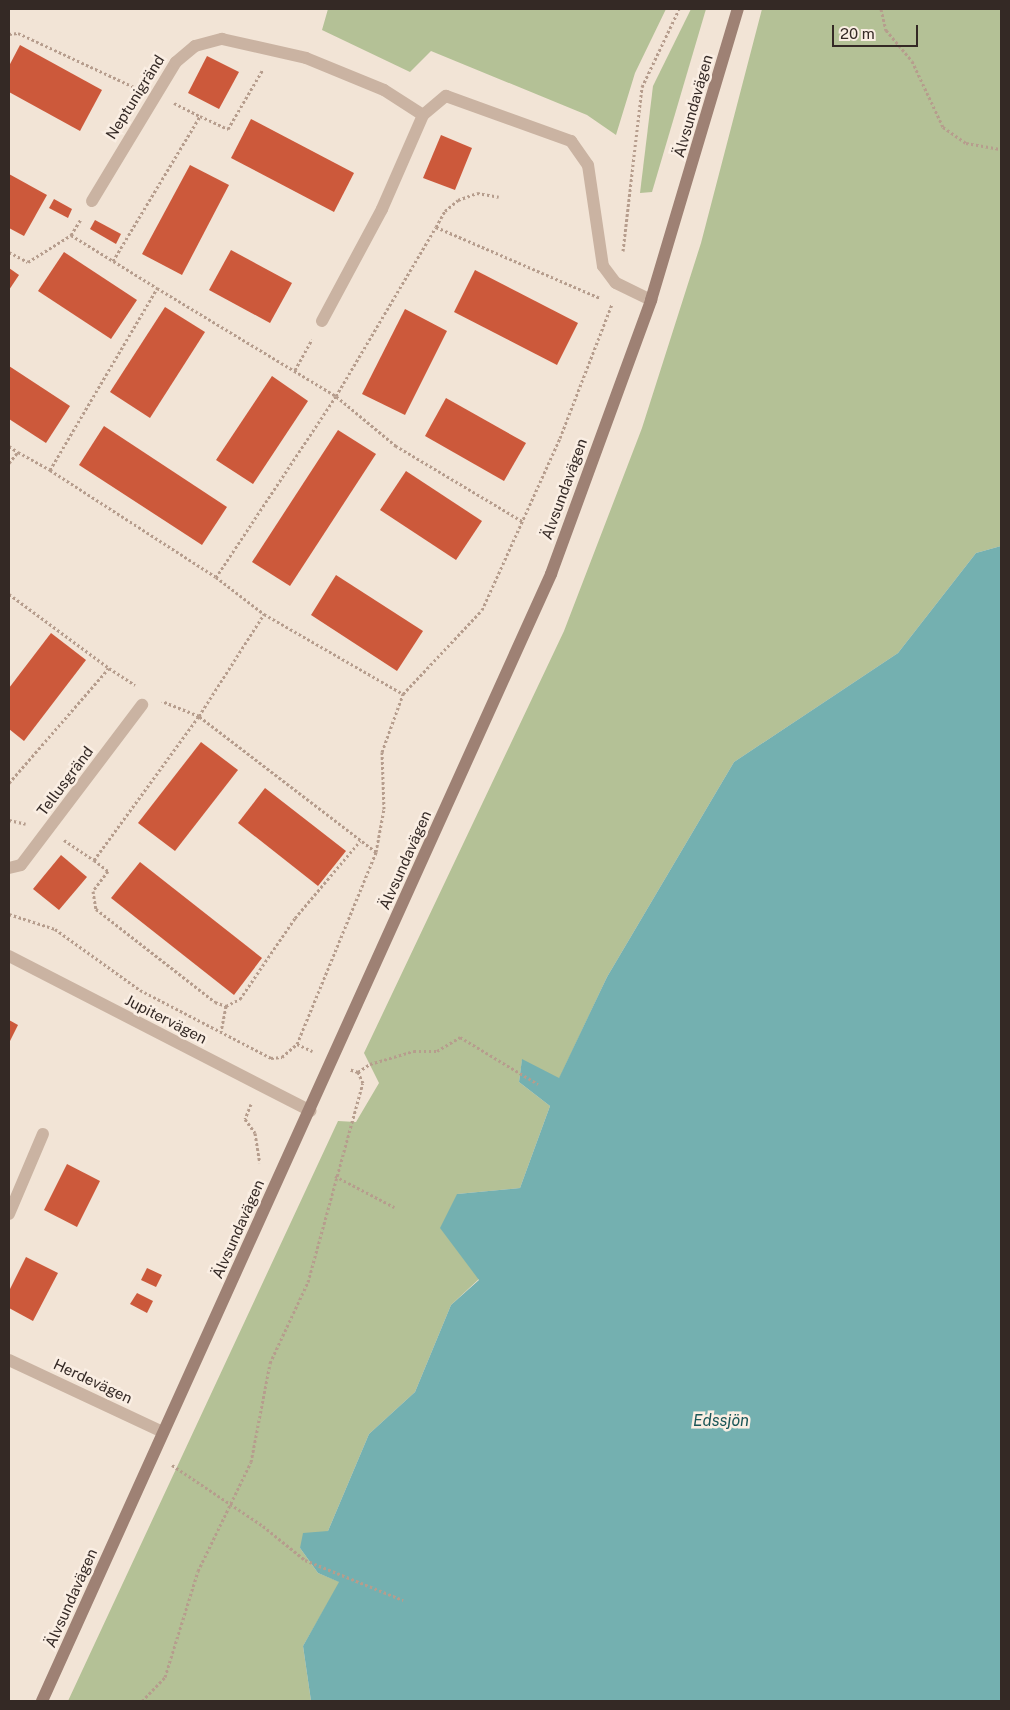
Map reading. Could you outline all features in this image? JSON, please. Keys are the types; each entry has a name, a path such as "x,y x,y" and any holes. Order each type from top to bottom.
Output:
{"street":[{"name":"Älvsundavägen","path":"42,1701 551,574 650,300 738,9"},
{"name":"Neptunigränd","path":"92,201 154,94 176,62 195,46 222,39 306,58 384,90 423,114"},
{"path":"322,321 382,209 423,114 446,96 571,141 588,165 603,266 616,283 650,300"},
{"name":"Tellusgränd","path":"9,868 21,865 142,705"},
{"name":"Jupitervägen","path":"9,956 310,1111"},
{"path":"9,1214 43,1134"},
{"name":"Herdevägen","path":"9,1360 163,1432"}],"path":[{"path":"9,914 55,929 140,990 271,1058 282,1057 297,1044 376,852 384,809 382,752 403,694 482,610 560,438 612,304 630,224 642,87 679,9"},
{"path":"881,9 886,30 912,61 943,128 966,143 1001,149"},
{"path":"9,34 18,34 113,81 154,94"},
{"path":"113,261 200,116 228,129 274,51"},
{"path":"216,577 336,396 436,228 444,211 458,200 477,193 499,197"},
{"path":"436,228 612,304"},
{"path":"9,252 28,262 71,235 295,370 336,396 396,446 522,521"},
{"path":"50,470 157,288"},
{"path":"295,370 322,321"},
{"path":"9,446 50,470 216,577 264,614 403,694"},
{"path":"9,463 18,452"},
{"path":"9,594 142,690"},
{"path":"94,860 199,716 264,614"},
{"path":"9,783 109,668"},
{"path":"158,699 199,716 376,852"},
{"path":"49,830 108,871 93,891 96,909 215,1002 226,1006 240,999 294,918 360,841"},
{"path":"221,1032 226,1006"},
{"path":"358,1072 370,1064 414,1051 437,1051 460,1037 538,1084"},
{"path":"142,1701 165,1677 198,1571 228,1505 252,1462 270,1363 308,1282 335,1176 363,1083 358,1072 297,1044"},
{"path":"335,1176 394,1207"},
{"path":"154,1453 228,1505 263,1526 305,1560 403,1600"}],"green space":[{"path":"328,9 666,9 635,73 616,135 587,115 431,51 410,72 322,30"},
{"path":"691,9 706,9 652,192 640,193 653,86"},
{"path":"762,9 1001,9 1001,546 976,553 898,653 734,762 607,977 559,1079 522,1060 519,1082 550,1106 520,1188 457,1194 479,1279 451,1305 415,1392 369,1434 328,1531 300,1548 318,1573 340,1582 303,1646 311,1701 68,1701 338,1121 356,1122 379,1083 364,1053 564,631 642,428 701,243"}],"water":[{"name":"Edssjön","path":"1001,546 1001,1701 311,1701 303,1646 339,1582 318,1573 300,1548 303,1533 328,1531 369,1434 415,1392 451,1305 479,1280 440,1228 457,1194 520,1188 550,1106 519,1082 522,1059 559,1078 607,977 734,762 898,653 976,553"}],"building":[{"path":"20,45 102,90 80,131 9,92 9,66"},
{"path":"207,56 239,72 219,109 188,93"},
{"path":"251,119 354,173 334,212 231,158"},
{"path":"441,135 472,148 455,190 423,178"},
{"path":"190,165 229,185 182,275 142,254"},
{"path":"9,174 47,195 24,236 9,228"},
{"path":"54,199 72,209 68,218 49,208"},
{"path":"95,220 121,234 116,244 90,229"},
{"path":"231,250 292,283 270,323 209,290"},
{"path":"64,252 137,300 111,339 38,291"},
{"path":"9,268 19,275 9,290"},
{"path":"475,270 578,323 557,365 454,312"},
{"path":"165,307 205,332 150,418 110,392"},
{"path":"405,309 447,331 405,415 362,394"},
{"path":"9,366 70,406 46,443 9,419"},
{"path":"272,376 308,401 253,484 216,460"},
{"path":"446,398 526,443 504,481 425,436"},
{"path":"104,426 227,507 202,545 79,465"},
{"path":"338,430 376,454 290,586 252,562"},
{"path":"406,471 482,521 456,560 380,510"},
{"path":"336,575 423,631 397,671 311,615"},
{"path":"51,633 86,660 24,741 9,729 9,688"},
{"path":"201,742 238,770 175,851 138,823"},
{"path":"265,788 346,851 318,886 238,823"},
{"path":"61,855 87,877 59,910 33,889"},
{"path":"140,862 262,958 234,995 111,898"},
{"path":"9,1020 18,1025 9,1043"},
{"path":"67,1164 100,1181 77,1227 44,1210"},
{"path":"26,1257 58,1273 33,1321 9,1308 9,1291"},
{"path":"147,1268 162,1275 156,1287 141,1280"},
{"path":"137,1293 153,1301 147,1313 130,1304"}]}
